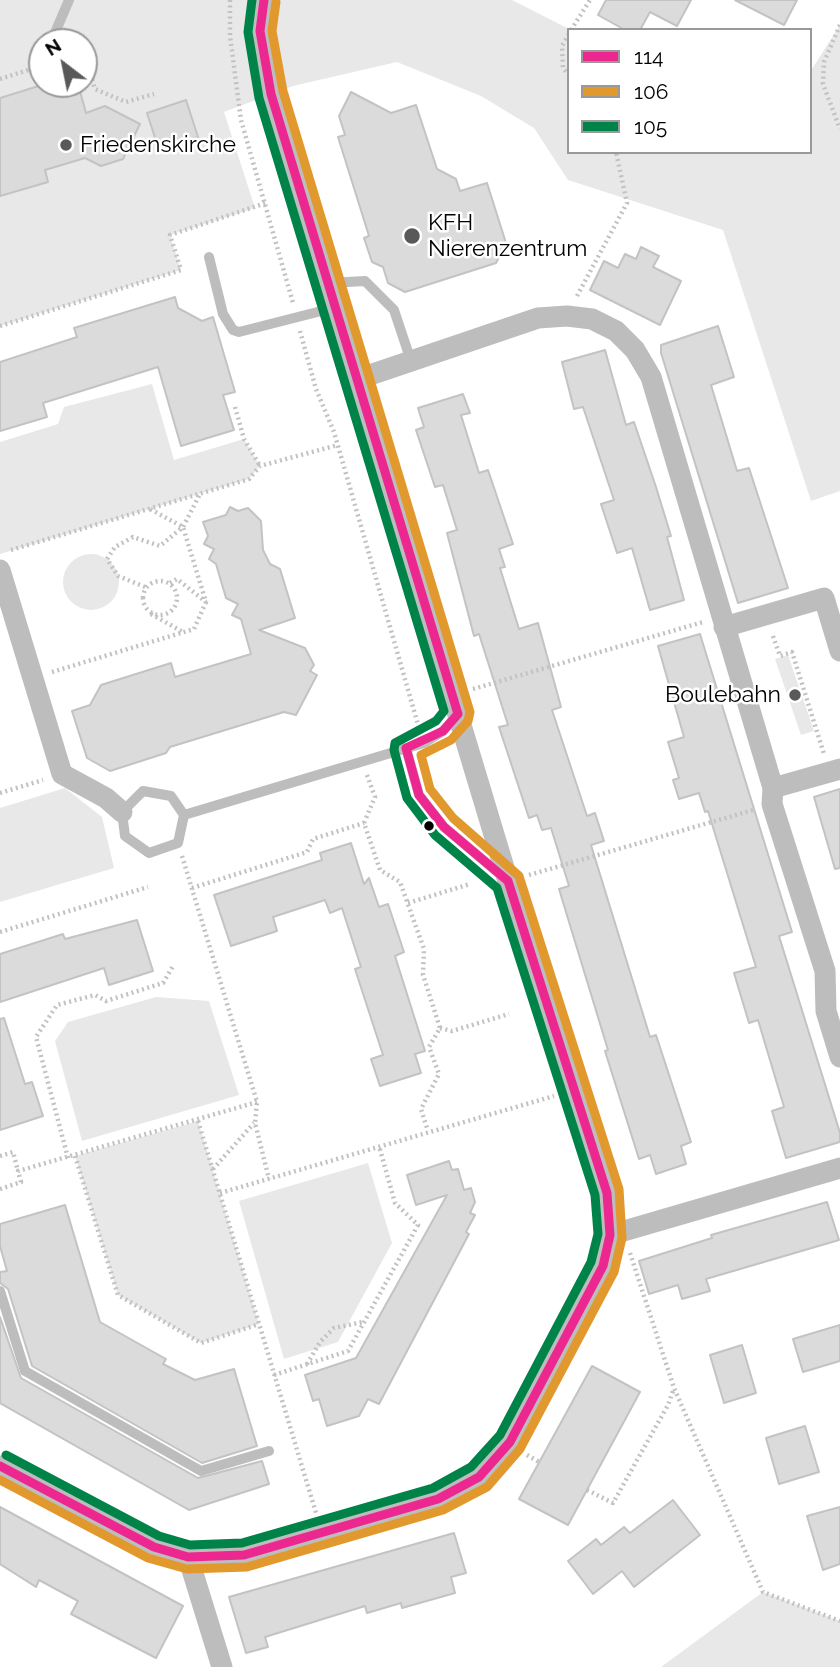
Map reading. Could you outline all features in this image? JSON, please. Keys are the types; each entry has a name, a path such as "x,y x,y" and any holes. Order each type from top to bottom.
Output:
{"street":[{"path":"0,1466 154,1547 188,1557 244,1555 438,1499 479,1476 510,1442 603,1266 610,1235 607,1193 508,881 271,94 260,31 264,0"},
{"path":"358,379 538,318 567,316 592,319 616,331 635,350 652,377 825,971 827,1011 840,1057"},
{"path":"0,570 35,677 62,774 106,798 122,812"},
{"path":"722,622 766,615 824,598 840,651"},
{"path":"772,796 835,770"},
{"path":"610,1235 840,1168"},
{"path":"188,1557 222,1667"}],"lane":[{"path":"57,28 69,0"},
{"path":"209,257 223,314 233,330 250,331 337,307"},
{"path":"329,283 365,281 394,310 411,361"},
{"path":"184,815 424,743 443,731 458,714"},
{"path":"406,748 419,795 444,827 508,881"},
{"path":"143,791 171,796 184,815 178,843 149,853 125,836 122,812 143,791"},
{"path":"0,1291 25,1371 201,1471 269,1451"}],"path":[{"path":"230,0 234,83 241,120 316,389 338,445 424,743"},
{"path":"573,28 590,0"},
{"path":"840,25 824,62 822,85 840,129"},
{"path":"567,37 562,46 563,68 567,73"},
{"path":"0,79 28,69"},
{"path":"98,90 126,102 154,94"},
{"path":"567,316 626,203 616,154"},
{"path":"0,326 181,270 170,235 265,203"},
{"path":"235,407 244,439 260,466"},
{"path":"0,554 248,479 260,466 338,445"},
{"path":"145,587 118,576 107,559 115,547 133,537 160,546 183,527 201,493"},
{"path":"35,677 194,629 206,602 183,527 150,509"},
{"path":"183,632 150,612 142,602 145,587 157,580 170,583 177,579 206,602"},
{"path":"150,612 162,615 174,608 177,594 170,583"},
{"path":"766,615 780,656 792,652 835,770"},
{"path":"474,689 722,622"},
{"path":"362,761 375,797 365,823 380,870 400,882 408,903 424,950 423,975 440,1028 429,1047 439,1074 421,1109 428,1131"},
{"path":"0,793 62,774"},
{"path":"508,881 772,796"},
{"path":"192,888 307,852 313,839 365,823"},
{"path":"178,843 257,1102 255,1123 268,1178"},
{"path":"408,903 470,884"},
{"path":"0,932 148,887"},
{"path":"68,1158 36,1037 57,1006 94,995 106,1001 163,983 173,967"},
{"path":"440,1028 452,1031 509,1014"},
{"path":"220,1193 575,1089"},
{"path":"19,1171 257,1102"},
{"path":"198,1121 322,1534"},
{"path":"213,1170 255,1123"},
{"path":"274,1375 348,1351 418,1225 395,1203 379,1146"},
{"path":"0,1156 13,1152 21,1182 0,1189"},
{"path":"75,1156 118,1295 201,1343 259,1324"},
{"path":"610,1235 628,1248 674,1388 763,1592 840,1621"},
{"path":"306,1365 320,1342 334,1328 364,1322"},
{"path":"587,1490 613,1503 668,1405 674,1388"}],"shaded area":[{"path":"0,0 512,0 567,28 567,154 812,154 812,69 840,25 840,491 811,501 723,230 568,180 534,128 481,96 397,62 293,86 224,112 255,208 170,235 181,270 0,326"},
{"path":"152,384 174,460 244,439 260,466 249,479 0,554 0,442 58,424 64,407"},
{"path":"91,554 102,556 111,562 117,571 117,593 111,602 102,608 91,610 80,608 71,602 65,593 63,582 65,571 71,562 80,556"},
{"name":"Boulebahn","path":"788,655 814,731 801,735 775,659"},
{"path":"65,788 102,817 114,868 0,902 0,808"},
{"path":"156,997 209,1001 239,1095 82,1141 55,1041 68,1022"},
{"path":"198,1121 259,1324 201,1343 118,1295 75,1156"},
{"path":"368,1163 392,1243 338,1342 284,1359 239,1201"},
{"path":"763,1592 840,1621 840,1667 661,1667"}],"building":[{"path":"606,0 691,0 677,26 650,12 641,28 621,28 598,15"},
{"path":"735,0 797,0 784,25"},
{"name":"Friedenskirche","path":"28,89 28,98 82,98 86,113 105,106 140,124 123,159 101,166 85,158 45,170 48,182 0,196 0,98"},
{"path":"351,92 391,113 416,105 437,169 456,179 460,191 487,183 506,243 496,263 405,292 388,283 383,267 372,262 364,238 369,236 338,137 345,135 339,116"},
{"path":"186,100 198,137 159,150 147,113"},
{"path":"641,247 659,256 653,267 681,281 660,325 590,290 604,261 618,268 625,254 636,259"},
{"path":"175,297 178,308 202,321 213,317 235,392 223,395 234,430 181,446 158,367 43,403 47,417 0,431 0,362 77,337 74,328"},
{"path":"718,326 734,377 711,385 737,471 749,468 788,588 738,603 661,353 661,345"},
{"path":"605,350 626,425 634,422 656,487 671,536 667,537 684,600 650,610 632,548 617,553 601,504 614,500 583,407 574,409 562,362"},
{"path":"463,394 470,413 461,415 479,473 488,470 513,544 499,549 505,567 500,568 519,629 538,623 561,707 552,710 587,816 595,813 604,841 591,845 650,1037 656,1035 691,1142 681,1146 686,1164 656,1174 650,1155 639,1159 605,1051 608,1050 559,889 569,886 551,828 542,830 537,815 529,818 499,727 508,725 479,634 474,636 447,533 457,530 443,485 435,487 416,430 424,427 418,408"},
{"path":"230,507 238,511 248,508 261,521 263,550 270,564 280,569 295,618 259,630 305,648 314,665 310,671 317,675 296,715 284,712 170,747 166,753 110,771 87,758 72,711 90,705 101,685 171,663 175,677 251,654 241,619 232,615 238,604 226,598 216,564 209,559 214,549 204,544 208,536 203,522 226,515"},
{"path":"700,634 792,932 779,936 840,1133 840,1142 786,1158 772,1111 784,1107 758,1020 749,1023 734,973 756,967 708,811 705,812 699,793 679,799 673,780 679,778 668,742 684,737 658,646"},
{"path":"840,789 840,868 835,869 814,797"},
{"path":"351,843 364,884 369,878 379,907 388,904 404,952 395,956 425,1051 415,1054 421,1073 380,1086 371,1059 383,1055 355,969 361,967 342,908 330,913 325,900 273,917 277,931 231,946 214,895 322,860 320,853"},
{"path":"137,920 153,971 109,985 104,968 0,1002 0,954 63,934 65,939"},
{"path":"4,1018 25,1084 32,1082 43,1116 0,1130 0,1019"},
{"path":"449,1161 452,1170 458,1169 464,1190 471,1188 475,1202 470,1213 475,1215 466,1232 469,1234 379,1404 368,1399 359,1416 327,1426 319,1399 313,1401 305,1375 356,1358 447,1195 416,1205 407,1175"},
{"path":"827,1202 839,1240 706,1279 710,1291 682,1299 678,1285 649,1294 639,1261 712,1238 711,1235"},
{"path":"65,1205 100,1322 166,1359 163,1364 195,1380 234,1369 257,1446 202,1463 32,1366 8,1289 0,1283 0,1272 7,1271 0,1246 0,1224"},
{"path":"0,1317 21,1378 198,1478 262,1461 269,1484 189,1510 0,1403"},
{"path":"840,1325 840,1361 803,1372 793,1339"},
{"path":"742,1345 756,1393 724,1403 710,1355"},
{"path":"592,1366 640,1392 568,1525 519,1499"},
{"path":"805,1426 819,1472 779,1484 766,1438"},
{"path":"673,1500 700,1535 634,1587 622,1571 593,1594 568,1561 596,1539 601,1545 624,1527 630,1533"},
{"path":"0,1507 183,1606 156,1658 71,1614 78,1601 39,1580 36,1587 0,1564"},
{"path":"840,1507 840,1564 823,1570 807,1516"},
{"path":"454,1533 466,1573 451,1577 455,1593 402,1608 401,1603 367,1613 365,1606 265,1637 268,1647 246,1653 229,1597"}],"transit line":[{"name":"105","path":"6,1455 159,1536 190,1545 242,1543 433,1488 471,1467 500,1435 591,1262 598,1234 595,1195 497,888 435,835 407,798 394,750 395,743 436,721 444,711 259,98 248,32 252,0"},
{"name":"114","path":"264,0 260,31 271,94 458,714 443,731 406,748 419,795 444,827 508,881"},
{"name":"106","path":"0,1480 148,1558 187,1569 247,1567 443,1510 487,1487 520,1449 614,1272 622,1238 619,1189 519,876 453,818 430,789 421,755 451,740 468,721 470,712 283,91 272,31 276,2"},
{"name":"114","path":"0,1466 154,1547 188,1557 244,1555 438,1499 479,1477 510,1442 603,1266 610,1235 607,1193 508,881"}],"place":[{"name":"Friedenskirche","path":"66,145"},
{"name":"KFH Nierenzentrum","path":"412,236"},
{"name":"Boulebahn","path":"795,695"}]}
